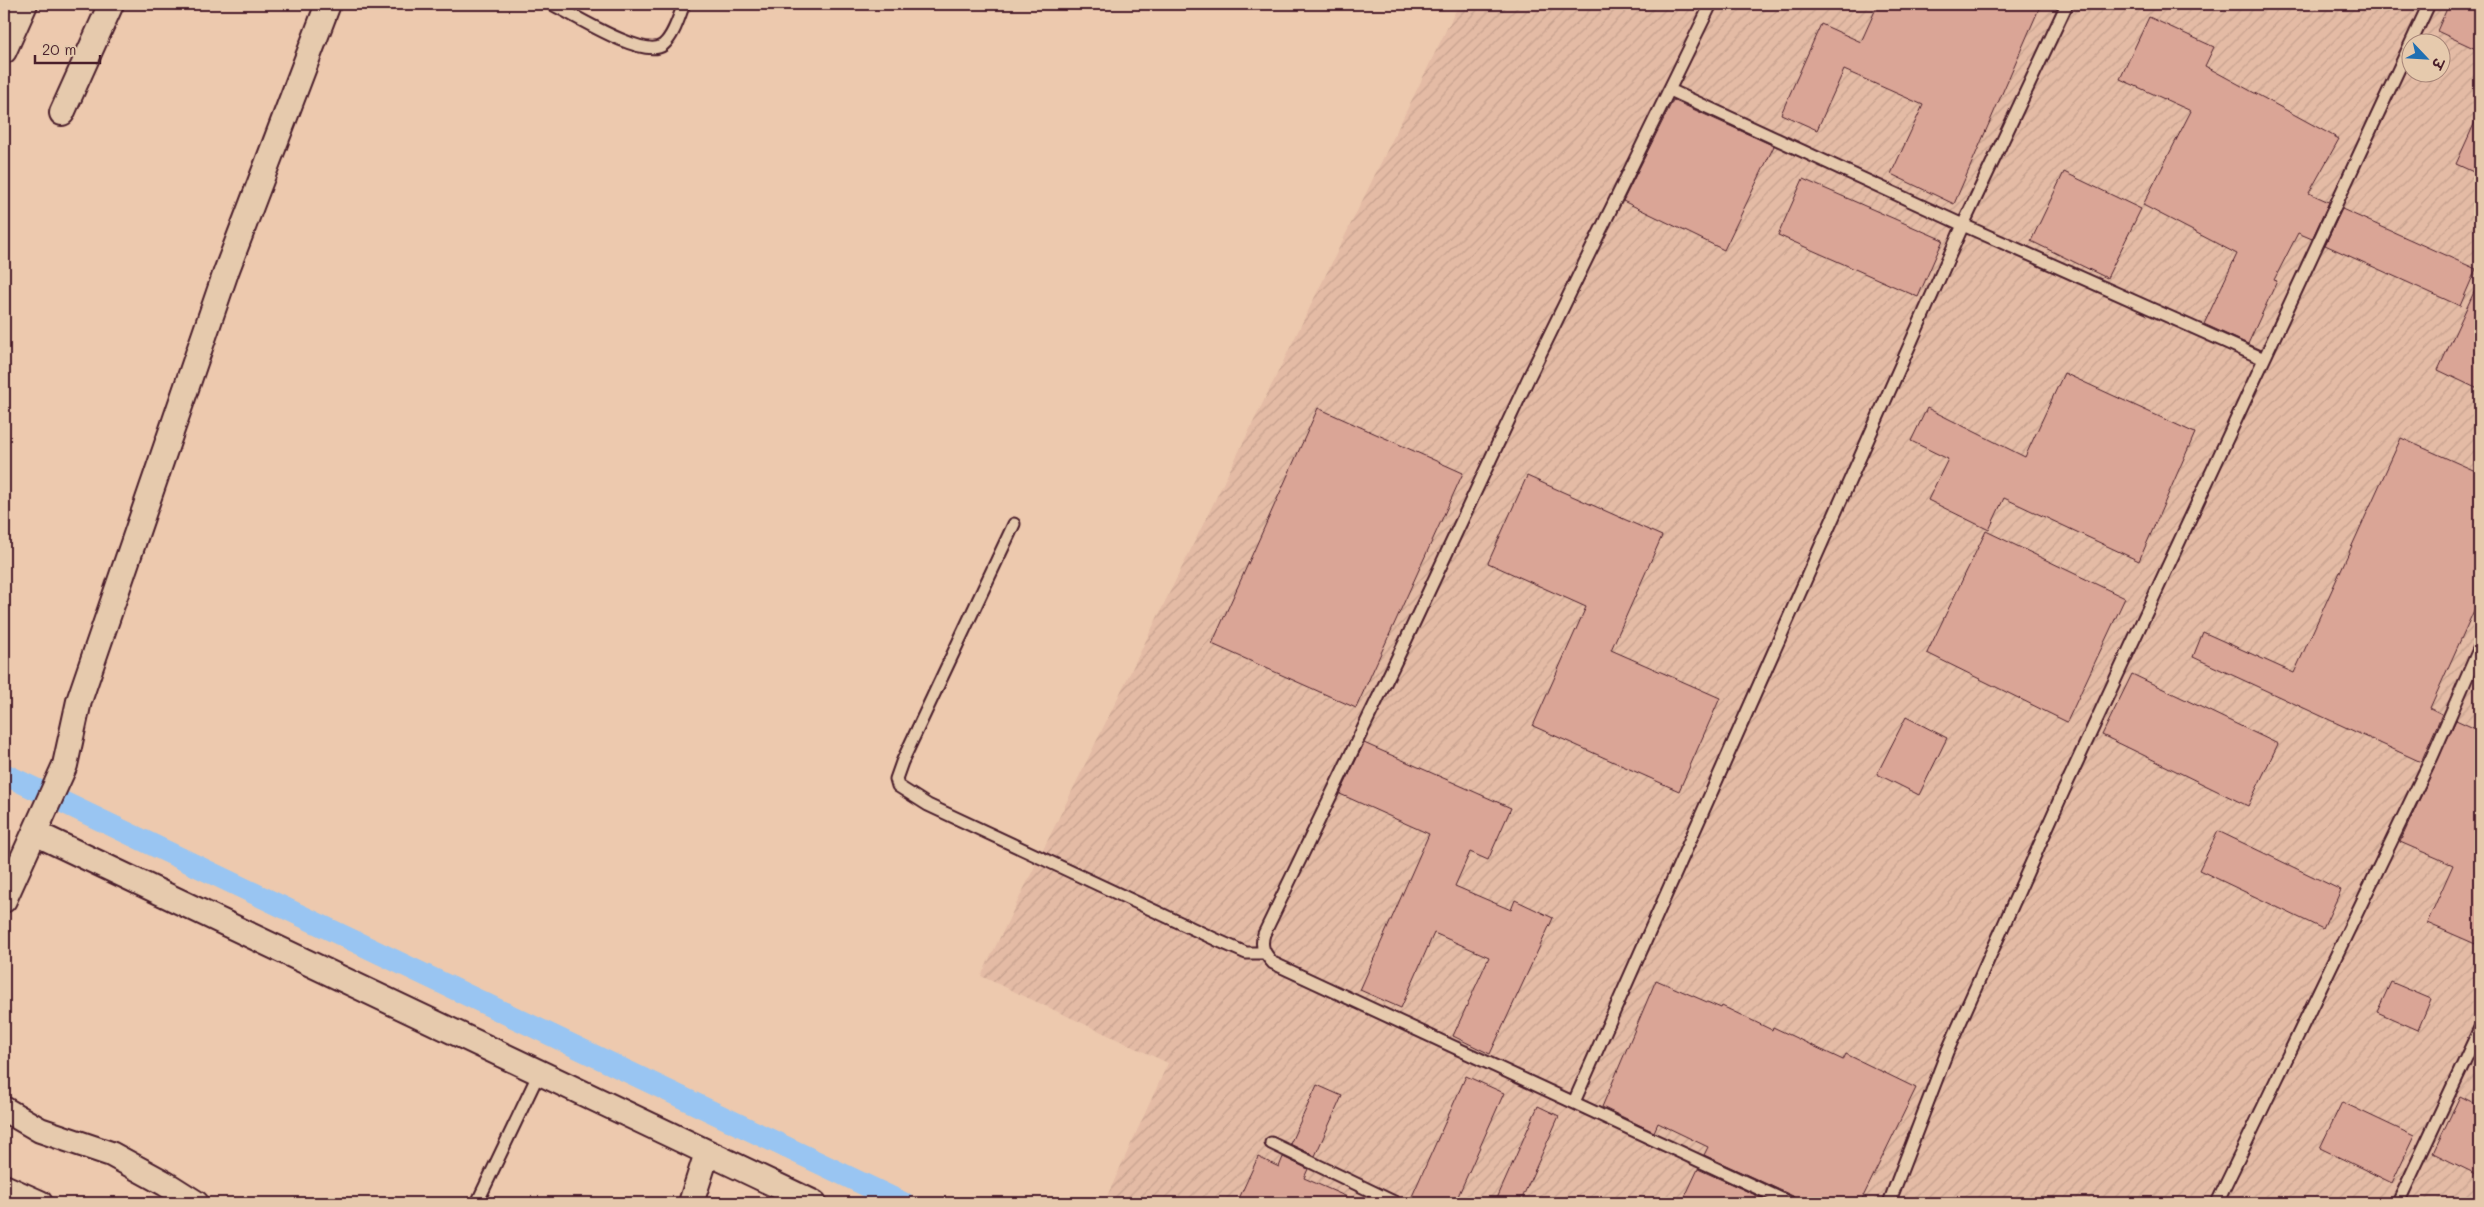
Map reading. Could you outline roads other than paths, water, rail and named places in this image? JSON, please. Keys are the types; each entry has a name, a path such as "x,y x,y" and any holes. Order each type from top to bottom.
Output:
{"street":[{"path":"4,51 26,4"},
{"path":"62,113 111,4"},
{"path":"4,900 65,765 79,701 222,281 328,4"},
{"path":"38,827 538,1073 814,1203"},
{"path":"4,1108 40,1130 111,1154 196,1203"},
{"path":"691,1203 707,1153"},
{"path":"4,1187 40,1203"}],"lane":[{"path":"552,4 629,44 643,48 655,48 664,44 670,35 684,4"},
{"path":"1711,4 1529,377 1261,943 1264,953 1274,963 1790,1203"},
{"path":"1574,1102 1962,225 2067,4"},
{"path":"1888,1203 1947,1052 1994,945 2429,4"},
{"path":"1670,90 1962,225 2264,359"},
{"path":"1014,524 902,762 896,778 898,786 928,805 1219,942 1246,953 1264,953"},
{"path":"2218,1203 2428,766 2480,647"},
{"path":"2398,1203 2480,1028"},
{"path":"477,1203 538,1073"},
{"path":"1271,1143 1396,1203"}],"waterway":[{"path":"4,774 903,1203"}]}
